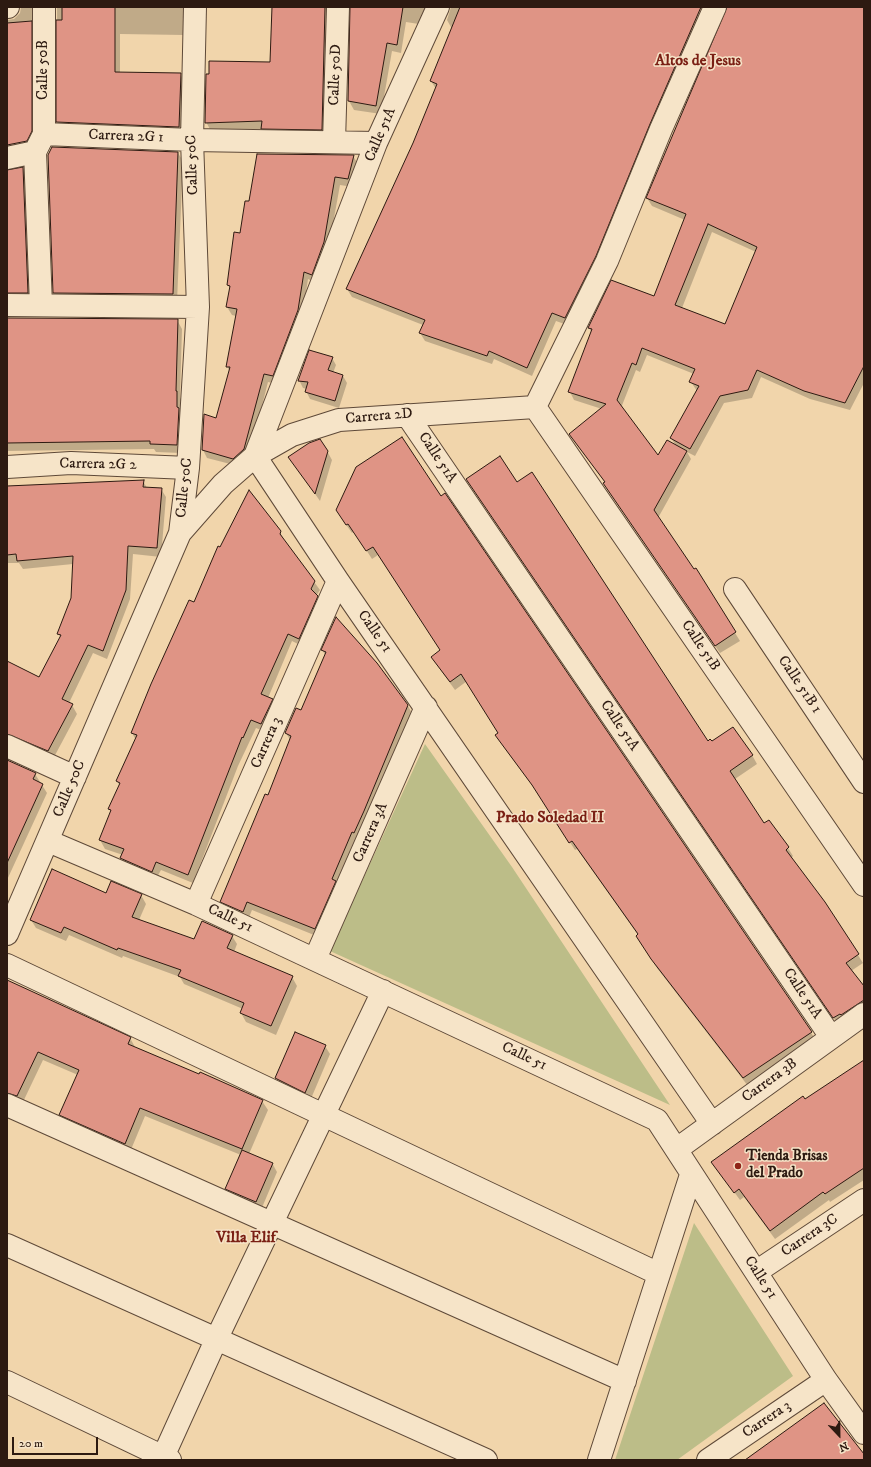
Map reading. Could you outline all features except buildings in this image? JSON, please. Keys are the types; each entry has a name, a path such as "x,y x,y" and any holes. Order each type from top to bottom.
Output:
{"street":[{"name":"Calle 50B","path":"41,305 40,143 44,7"},
{"name":"Calle 50C","path":"7,934 11,912 48,841 180,533 188,468 198,307 192,140 195,7"},
{"name":"Calle 50D","path":"334,142 338,7"},
{"name":"Calle 51A","path":"180,533 223,484 255,456 376,143 438,7"},
{"path":"535,407 608,261 661,129 715,7"},
{"name":"Carrera 2G 1","path":"7,158 40,143 192,140 376,143"},
{"path":"7,305 198,307"},
{"name":"Carrera 2D","path":"255,456 292,435 339,420 535,407"},
{"name":"Calle 51B","path":"535,407 864,885"},
{"name":"Calle 51A","path":"407,415 831,1037"},
{"name":"Calle 51","path":"255,456 338,581 712,1124"},
{"name":"Carrera 2G 2","path":"7,467 71,463 188,468"},
{"name":"Carrera 3","path":"196,904 338,581"},
{"name":"Calle 51B 1","path":"735,589 864,782"},
{"name":"Carrera 3A","path":"315,958 426,707"},
{"path":"7,746 75,777"},
{"name":"Calle 51","path":"48,841 196,904 315,958 657,1120 677,1149 691,1175 826,1380 864,1433"},
{"path":"7,965 659,1274"},
{"path":"7,1382 166,1458 216,1340 383,990"},
{"name":"Carrera 3B","path":"677,1149 864,1014"},
{"path":"7,1105 625,1381"},
{"path":"599,1460 691,1175"},
{"name":"Carrera 3C","path":"756,1272 864,1200"},
{"path":"7,1245 486,1460"},
{"name":"Carrera 3","path":"708,1460 826,1380"}],"green space":[{"path":"425,744 512,867 670,1105 330,951"},
{"path":"694,1223 793,1376 677,1460 615,1460"}],"place":[{"name":"Tienda Brisas del Prado","path":"738,1166"}],"district":[{"name":"Altos de Jesus","path":"698,62"},
{"name":"Prado Soledad II","path":"550,819"},
{"name":"Villa Elif","path":"246,1239"}]}
